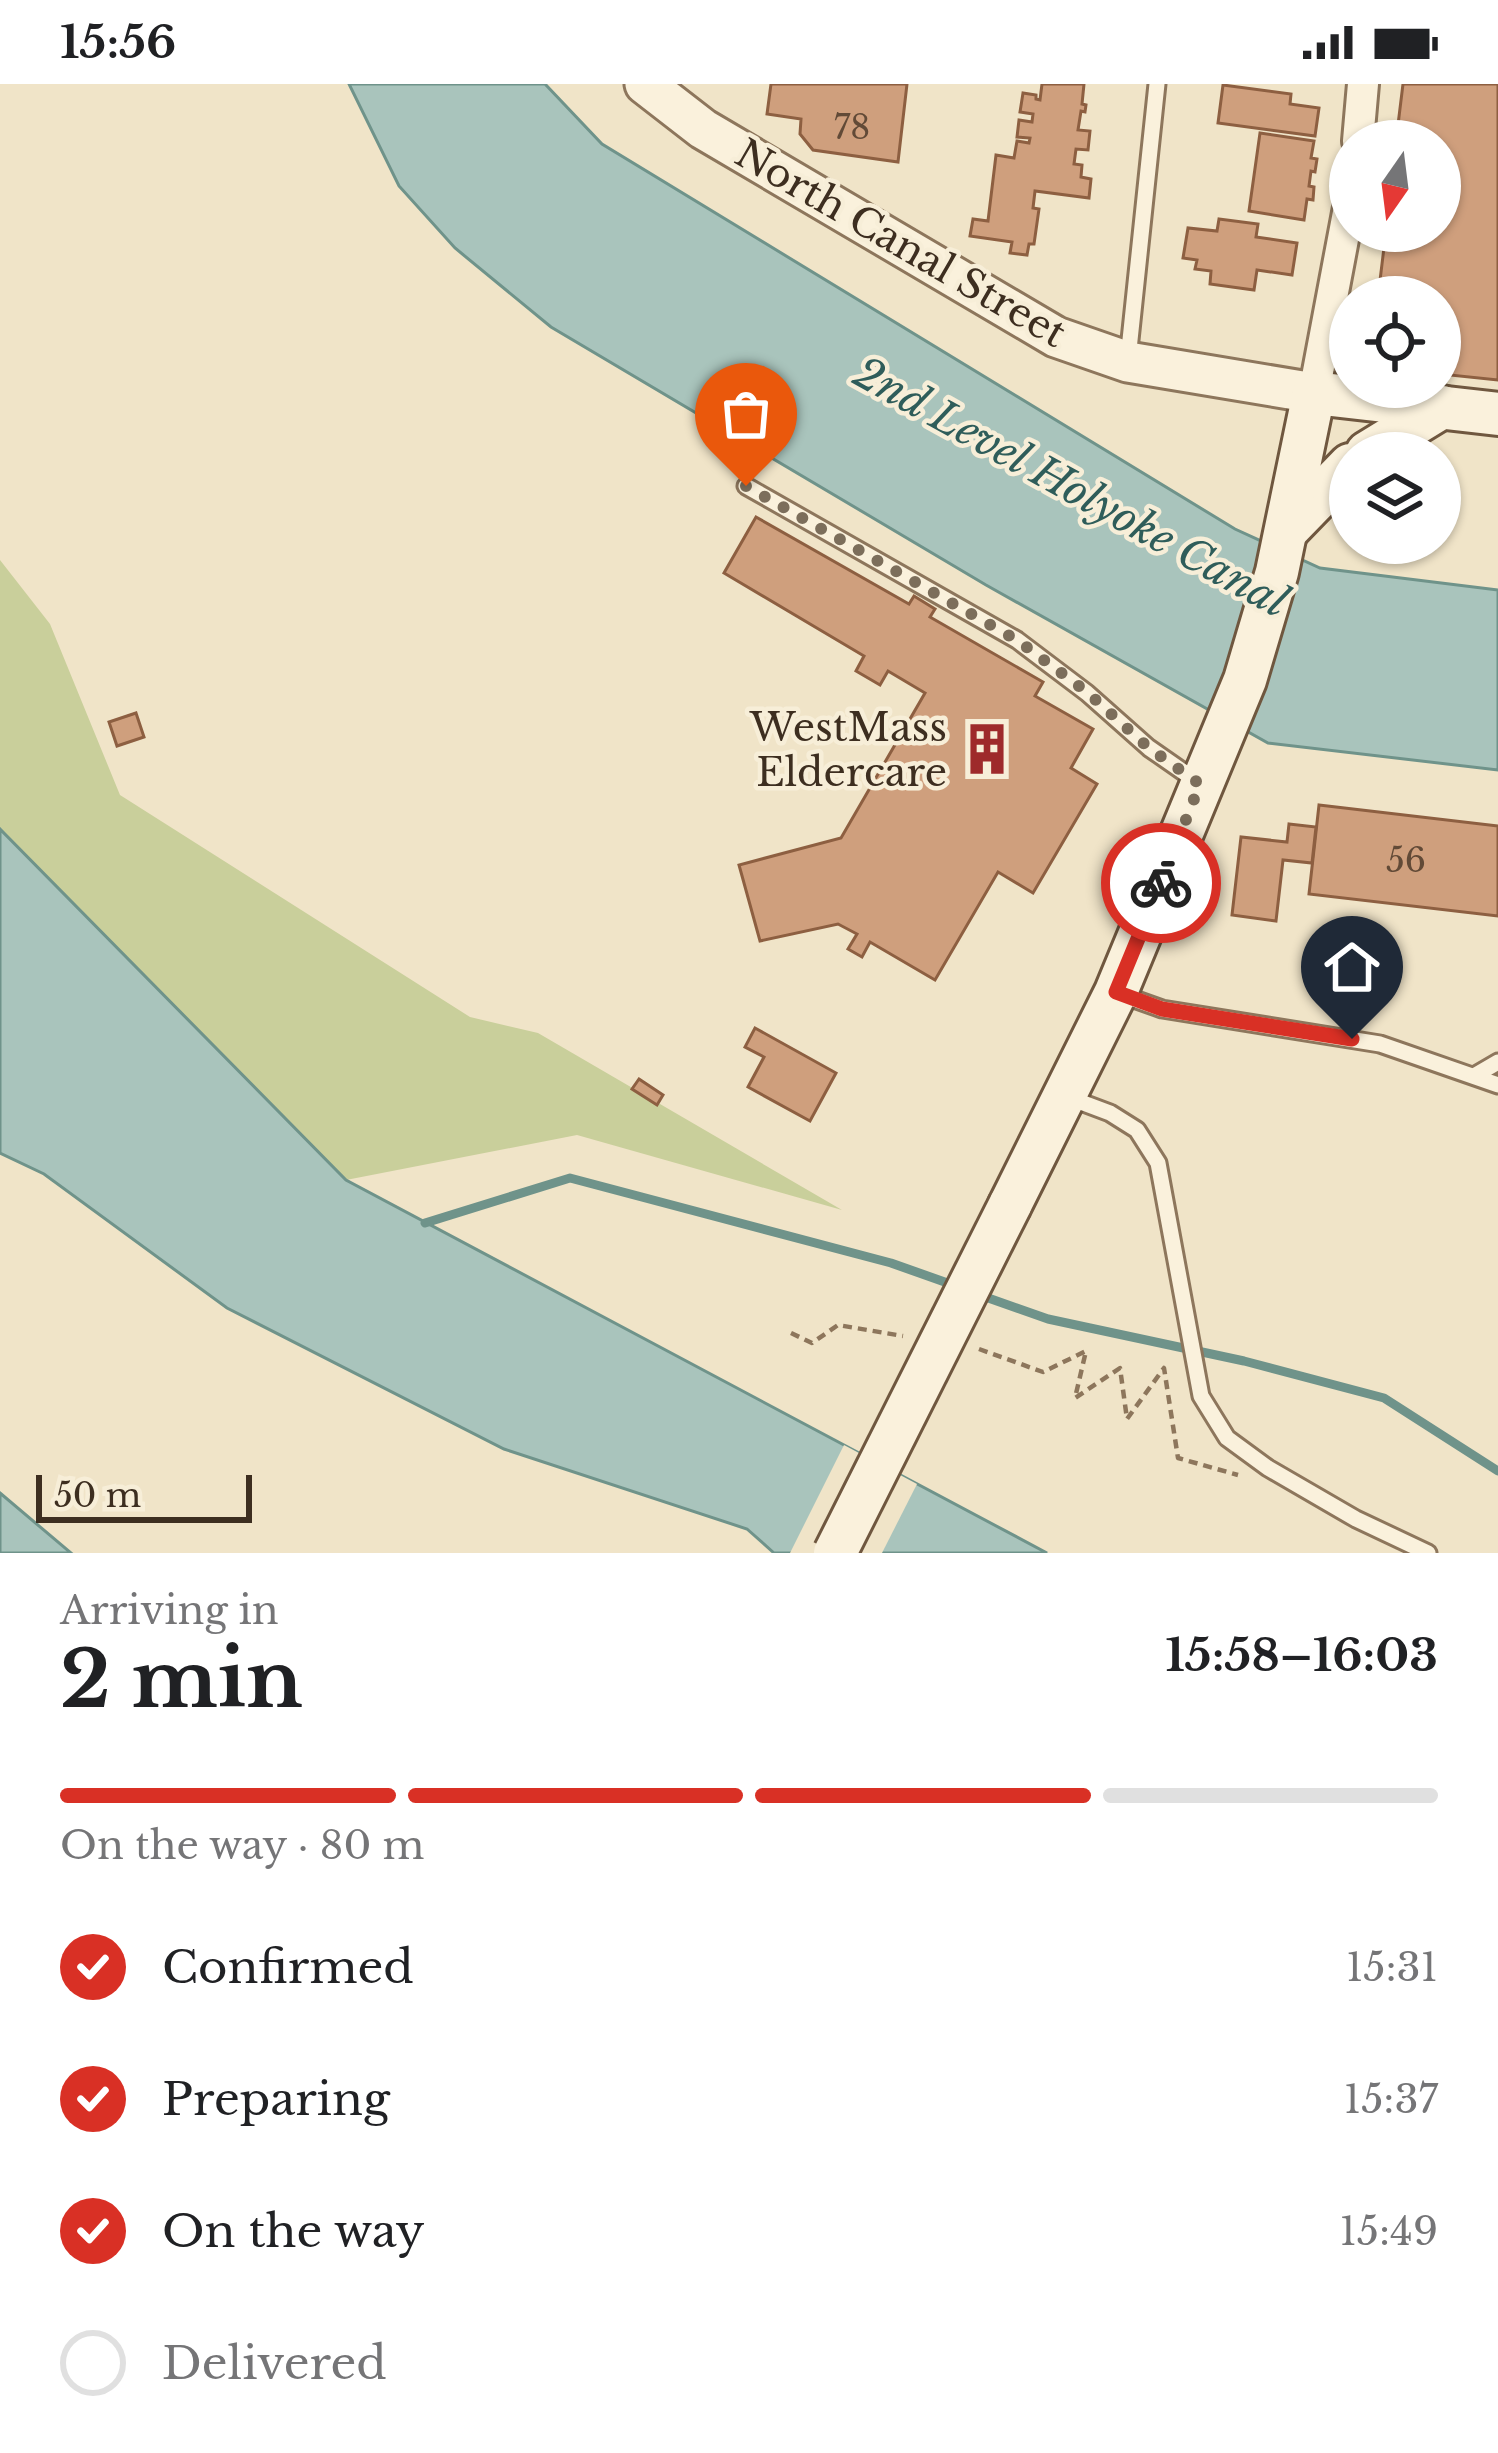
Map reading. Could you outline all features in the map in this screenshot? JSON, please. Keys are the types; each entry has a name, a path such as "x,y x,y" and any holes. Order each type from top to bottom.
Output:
{"main road":[{"path":"835,1553 1116,992 1245,680 1286,533 1314,393 1329,395"},
{"path":"1401,432 1440,408"},
{"path":"1451,408 1498,413"},
{"path":"1286,533 1329,487"}],"street":[{"name":"North Canal Street","path":"646,84 703,129 1056,338 1128,362 1314,393"},
{"path":"1360,120 1364,84"},
{"path":"1314,393 1341,252"}],"lane":[{"path":"1128,362 1157,84"},
{"path":"746,486 1017,640 1087,692 1149,748 1209,765"},
{"path":"1116,992 1162,1009 1380,1044 1498,1084"},
{"path":"1474,1076 1498,1063"},
{"path":"1066,1096 1110,1113 1137,1130 1158,1163 1201,1396 1227,1438 1356,1519 1429,1553"}],"path":[{"path":"791,1333 812,1343 838,1325 902,1336"},
{"path":"965,1346 1043,1372 1086,1351 1075,1399 1120,1368 1127,1419 1164,1368 1178,1458 1238,1476 1251,1456"}],"green space":[{"path":"0,560 50,624 120,795 470,1017 538,1033 842,1210 577,1135 346,1180 0,829"}],"water":[{"name":"2nd Level Holyoke Canal","path":"349,84 545,84 602,144 1235,529 1320,568 1498,590 1498,770 1268,743 986,585 551,327 455,248 399,186"},
{"path":"0,829 346,1180 1047,1553 774,1553 747,1529 504,1449 227,1308 44,1174 0,1153"},
{"path":"0,1493 71,1553 0,1553"}],"pier":[{"path":"844,1445 917,1484 882,1553 790,1553"}],"building":[{"path":"771,84 907,84 898,162 813,150 800,134 801,119 767,114"},
{"path":"1042,84 1084,84 1082,104 1086,105 1078,130 1090,131 1088,150 1076,149 1074,164 1082,165 1081,177 1091,179 1089,198 1035,191 1033,208 1039,209 1034,244 1029,244 1027,255 1010,253 1012,242 970,236 973,219 988,221 996,155 1014,158 1017,141 1029,143 1030,138 1017,137 1019,120 1032,122 1033,114 1020,112 1023,93 1040,100"},
{"path":"1403,84 1498,84 1498,380 1461,376 1461,276 1381,276 1383,252 1461,252 1461,120 1399,120"},
{"path":"1223,85 1291,94 1290,104 1319,108 1315,136 1218,123"},
{"path":"1260,133 1314,141 1311,158 1317,159 1309,186 1314,187 1313,200 1307,199 1304,220 1249,211"},
{"path":"1219,219 1258,224 1256,237 1297,243 1292,275 1257,270 1254,290 1210,284 1211,271 1195,269 1197,260 1183,258 1188,228 1217,231"},
{"name":"WestMass Eldercare","path":"756,517 909,604 914,596 935,609 930,617 1043,682 1035,696 1093,729 1071,768 1097,784 1033,893 998,872 935,980 870,942 862,957 848,949 857,934 838,924 760,941 739,865 841,838 925,693 888,671 880,685 856,671 864,656 724,573"},
{"path":"136,713 144,737 117,746 109,722"},
{"path":"1319,805 1498,826 1498,916 1309,894"},
{"path":"1289,824 1316,827 1312,863 1283,860 1276,921 1232,915 1241,837 1287,842"},
{"path":"755,1028 836,1073 810,1121 748,1087 764,1057 745,1047"},
{"path":"639,1079 663,1095 657,1105 632,1089"}],"waterway":[{"path":"425,1223 570,1178 891,1263 956,1286"},
{"path":"977,1294 1048,1319 1244,1361 1384,1398 1498,1471"}],"way so far":[{"path":"746,486 1017,640 1200,784 1161,883"}],"place":[{"name":"WestMass Eldercare","path":"987,749"}],"route":[{"path":"1161,883 1116,992 1162,1009 1352,1039"}]}
